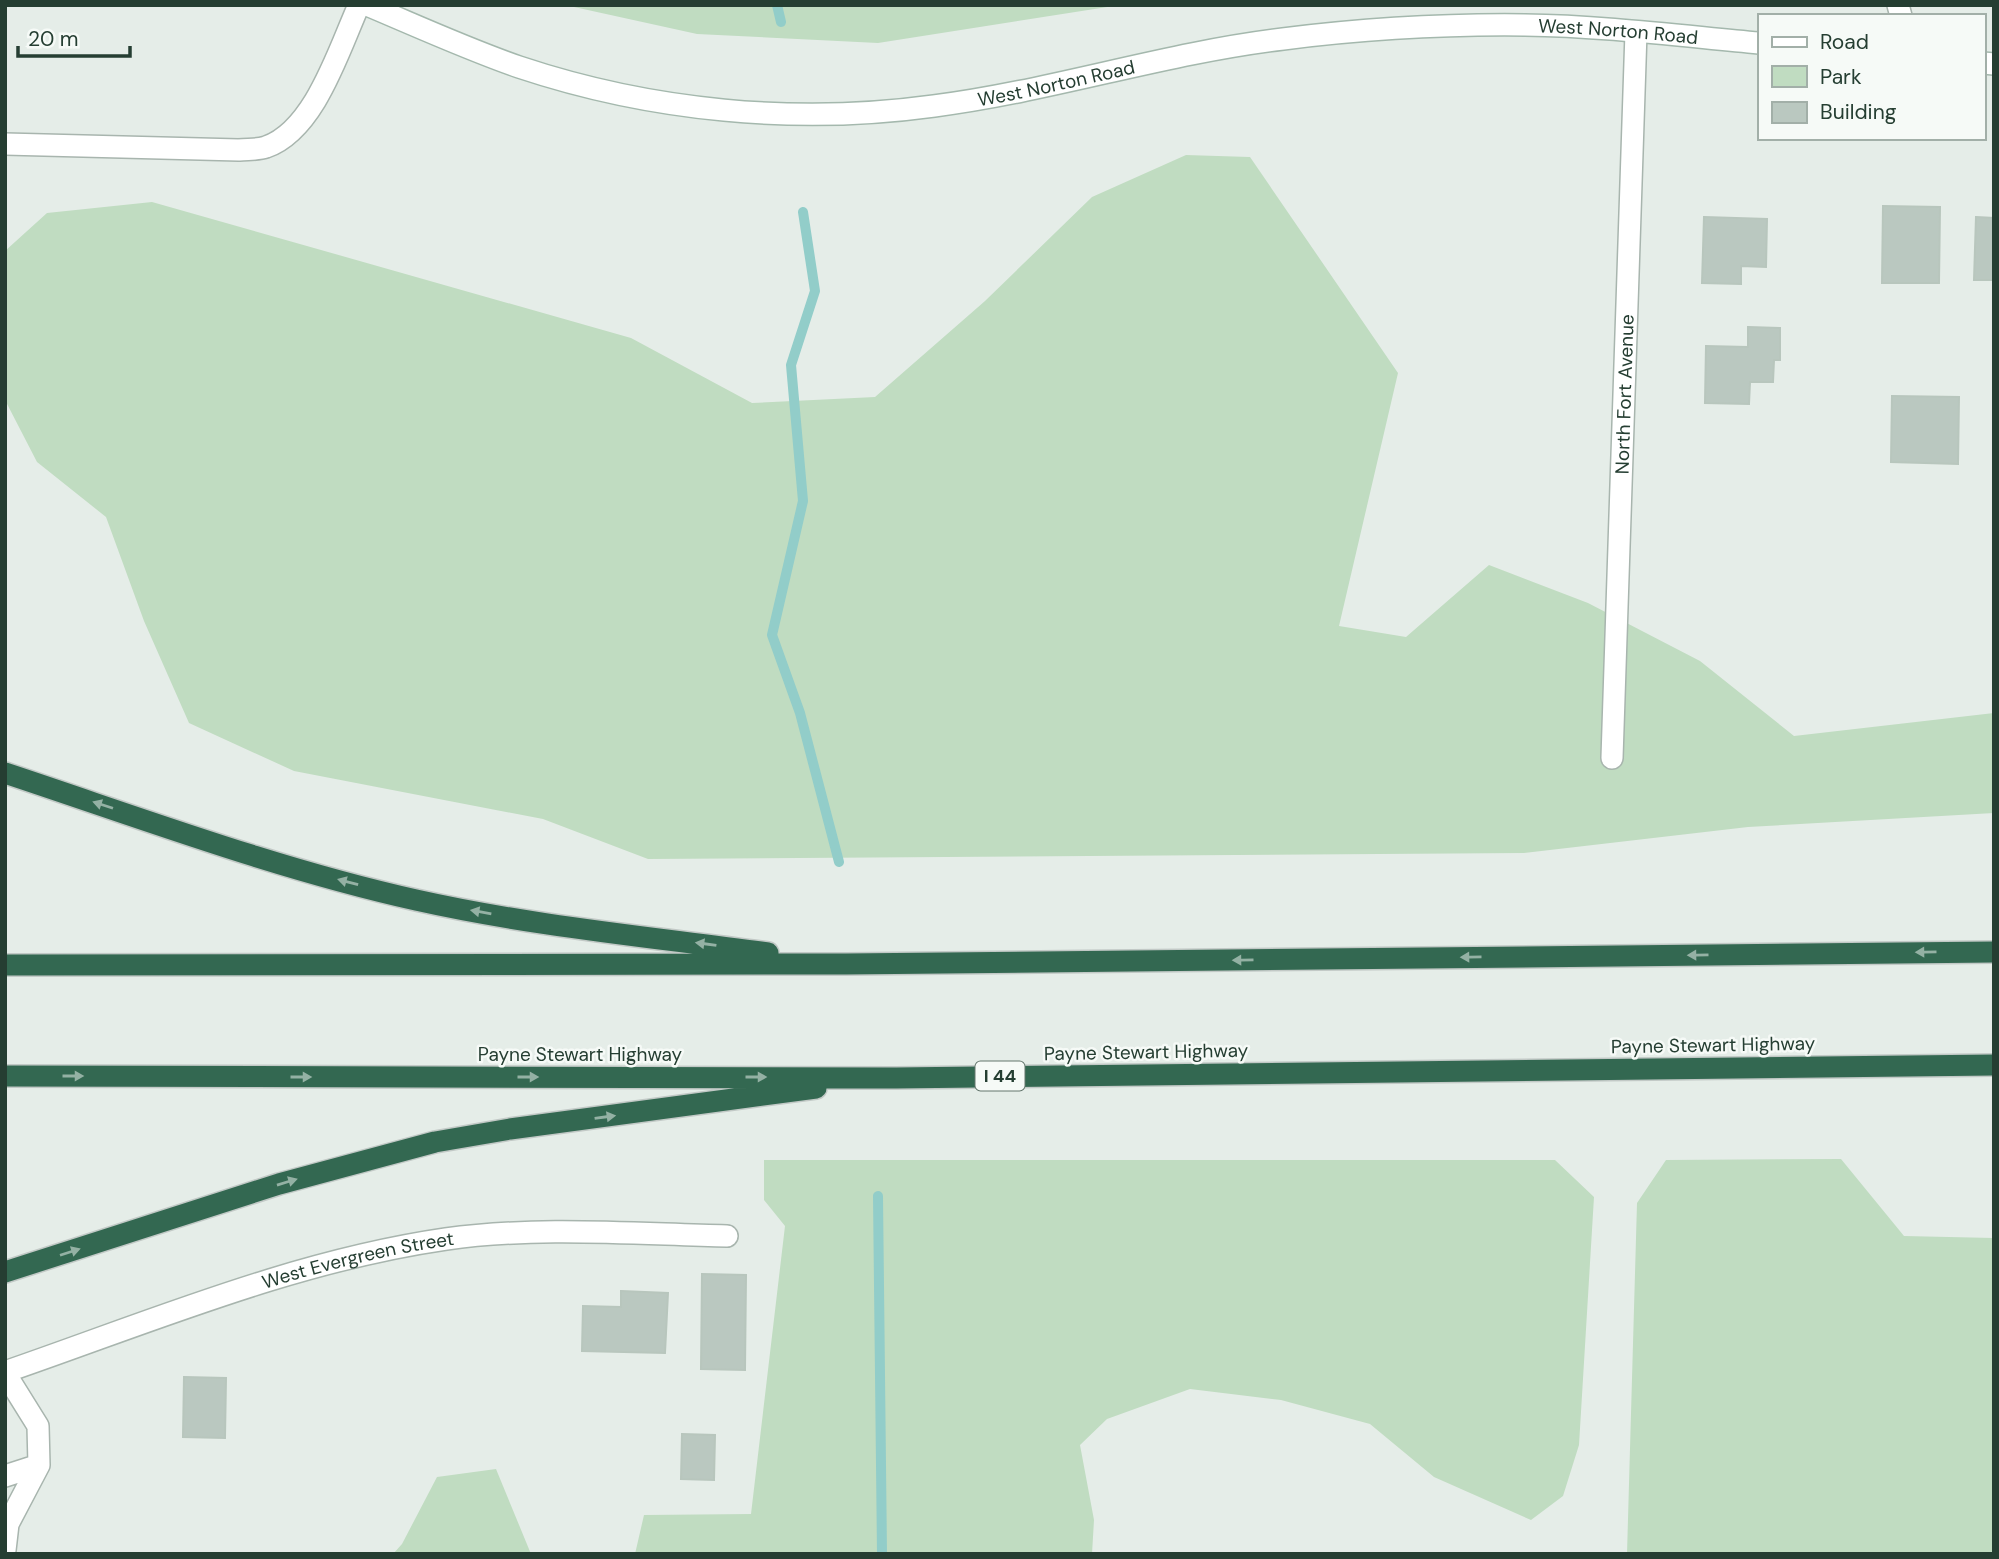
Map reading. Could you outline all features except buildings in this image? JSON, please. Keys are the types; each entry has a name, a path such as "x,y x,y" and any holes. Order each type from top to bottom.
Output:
{"highway":[{"path":"5,773 258,856 414,900 480,913 846,964"},
{"path":"5,965 846,964 1994,952"},
{"name":"Payne Stewart Highway","path":"5,1076 896,1077 1994,1065"},
{"path":"5,1272 279,1184 435,1143 510,1129 896,1077"}],"street":[{"path":"5,144 239,150 266,147 300,124 316,100 359,5"},
{"name":"West Norton Road","path":"367,5 466,47 571,83 696,107 822,114 935,106 1202,50 1364,30 1528,25 1758,43"},
{"name":"North Fort Avenue","path":"1612,758 1636,32"},
{"name":"West Evergreen Street","path":"5,1373 275,1279 390,1248 508,1234 727,1236"},
{"path":"5,1373 38,1426 39,1465 8,1524 5,1550"},
{"path":"5,1476 39,1465"}],"green space":[{"path":"565,5 1120,5 878,43 697,34"},
{"path":"1186,155 1250,157 1398,373 1339,626 1406,637 1489,565 1588,603 1700,661 1794,736 1994,713 1994,813 1748,827 1524,853 648,859 543,819 294,771 189,723 144,621 106,517 37,462 5,400 5,251 47,213 152,202 631,338 752,403 875,397 985,301 1092,197"},
{"path":"1841,1159 1904,1236 1994,1238 1994,1554 1627,1554 1637,1203 1666,1160"},
{"path":"764,1160 1555,1160 1594,1197 1579,1445 1563,1496 1531,1520 1434,1477 1370,1424 1281,1400 1190,1389 1107,1419 1080,1445 1094,1520 1092,1554 635,1554 644,1515 751,1514 785,1226 764,1200"},
{"path":"496,1469 531,1554 393,1554 402,1544 437,1477"}],"waterway":[{"path":"777,5 781,22"},
{"path":"803,212 815,291 791,365 803,501 772,635 800,713 839,862"},
{"path":"878,1196 882,1554"}]}
